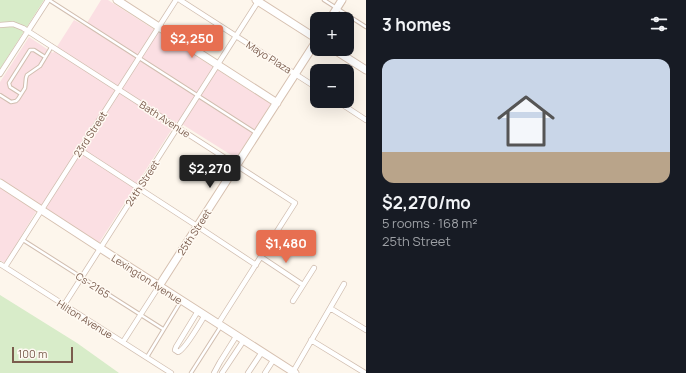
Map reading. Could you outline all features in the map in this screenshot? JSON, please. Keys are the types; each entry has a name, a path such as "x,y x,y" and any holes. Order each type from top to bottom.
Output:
{"street":[{"path":"0,74 49,0"},
{"path":"117,0 277,102"},
{"name":"23rd Street","path":"5,267 176,0"},
{"name":"Mayo Plaza","path":"180,0 310,84"},
{"path":"258,0 310,35"},
{"name":"24th Street","path":"64,305 236,37 258,0"},
{"path":"334,12 342,0"},
{"name":"Bath Avenue","path":"0,25 16,25 28,31 295,203 261,257"},
{"name":"25th Street","path":"123,342 310,51"},
{"path":"344,56 366,70"},
{"path":"348,108 366,120"},
{"path":"80,150 256,265"},
{"name":"Lexington Avenue","path":"0,183 294,372"},
{"path":"220,324 261,257 303,285"},
{"name":"Hilton Avenue","path":"0,264 171,373"},
{"path":"293,301 314,268"},
{"path":"294,372 344,284"},
{"path":"330,308 366,330"},
{"path":"198,311 176,347 175,350 178,352 188,342 205,315"},
{"path":"188,327 195,331"},
{"path":"214,373 237,335"},
{"path":"181,337 188,342"},
{"path":"222,373 244,340"},
{"path":"311,340 365,373"},
{"path":"248,373 262,352"},
{"path":"265,373 274,359"},
{"path":"220,362 227,366"}],"lane":[{"path":"49,0 257,134"},
{"path":"324,0 366,27"},
{"path":"0,95 11,102 18,99 26,86 25,80 27,75 40,66 52,46"},
{"path":"21,94 10,87 9,83 30,50 34,50 45,57"},
{"name":"Cs-2165","path":"23,240 164,329"},
{"path":"147,357 181,300"},
{"path":"190,373 220,324"}],"shaded area":[{"path":"101,0 108,0 271,104 236,158 177,121 99,243 40,205 5,263 0,260 0,186 3,181 0,178 0,82 29,37 53,53 74,20 85,26"}],"green space":[{"path":"0,0 44,0 0,69"},
{"path":"0,295 77,343 119,373 0,373"}]}
